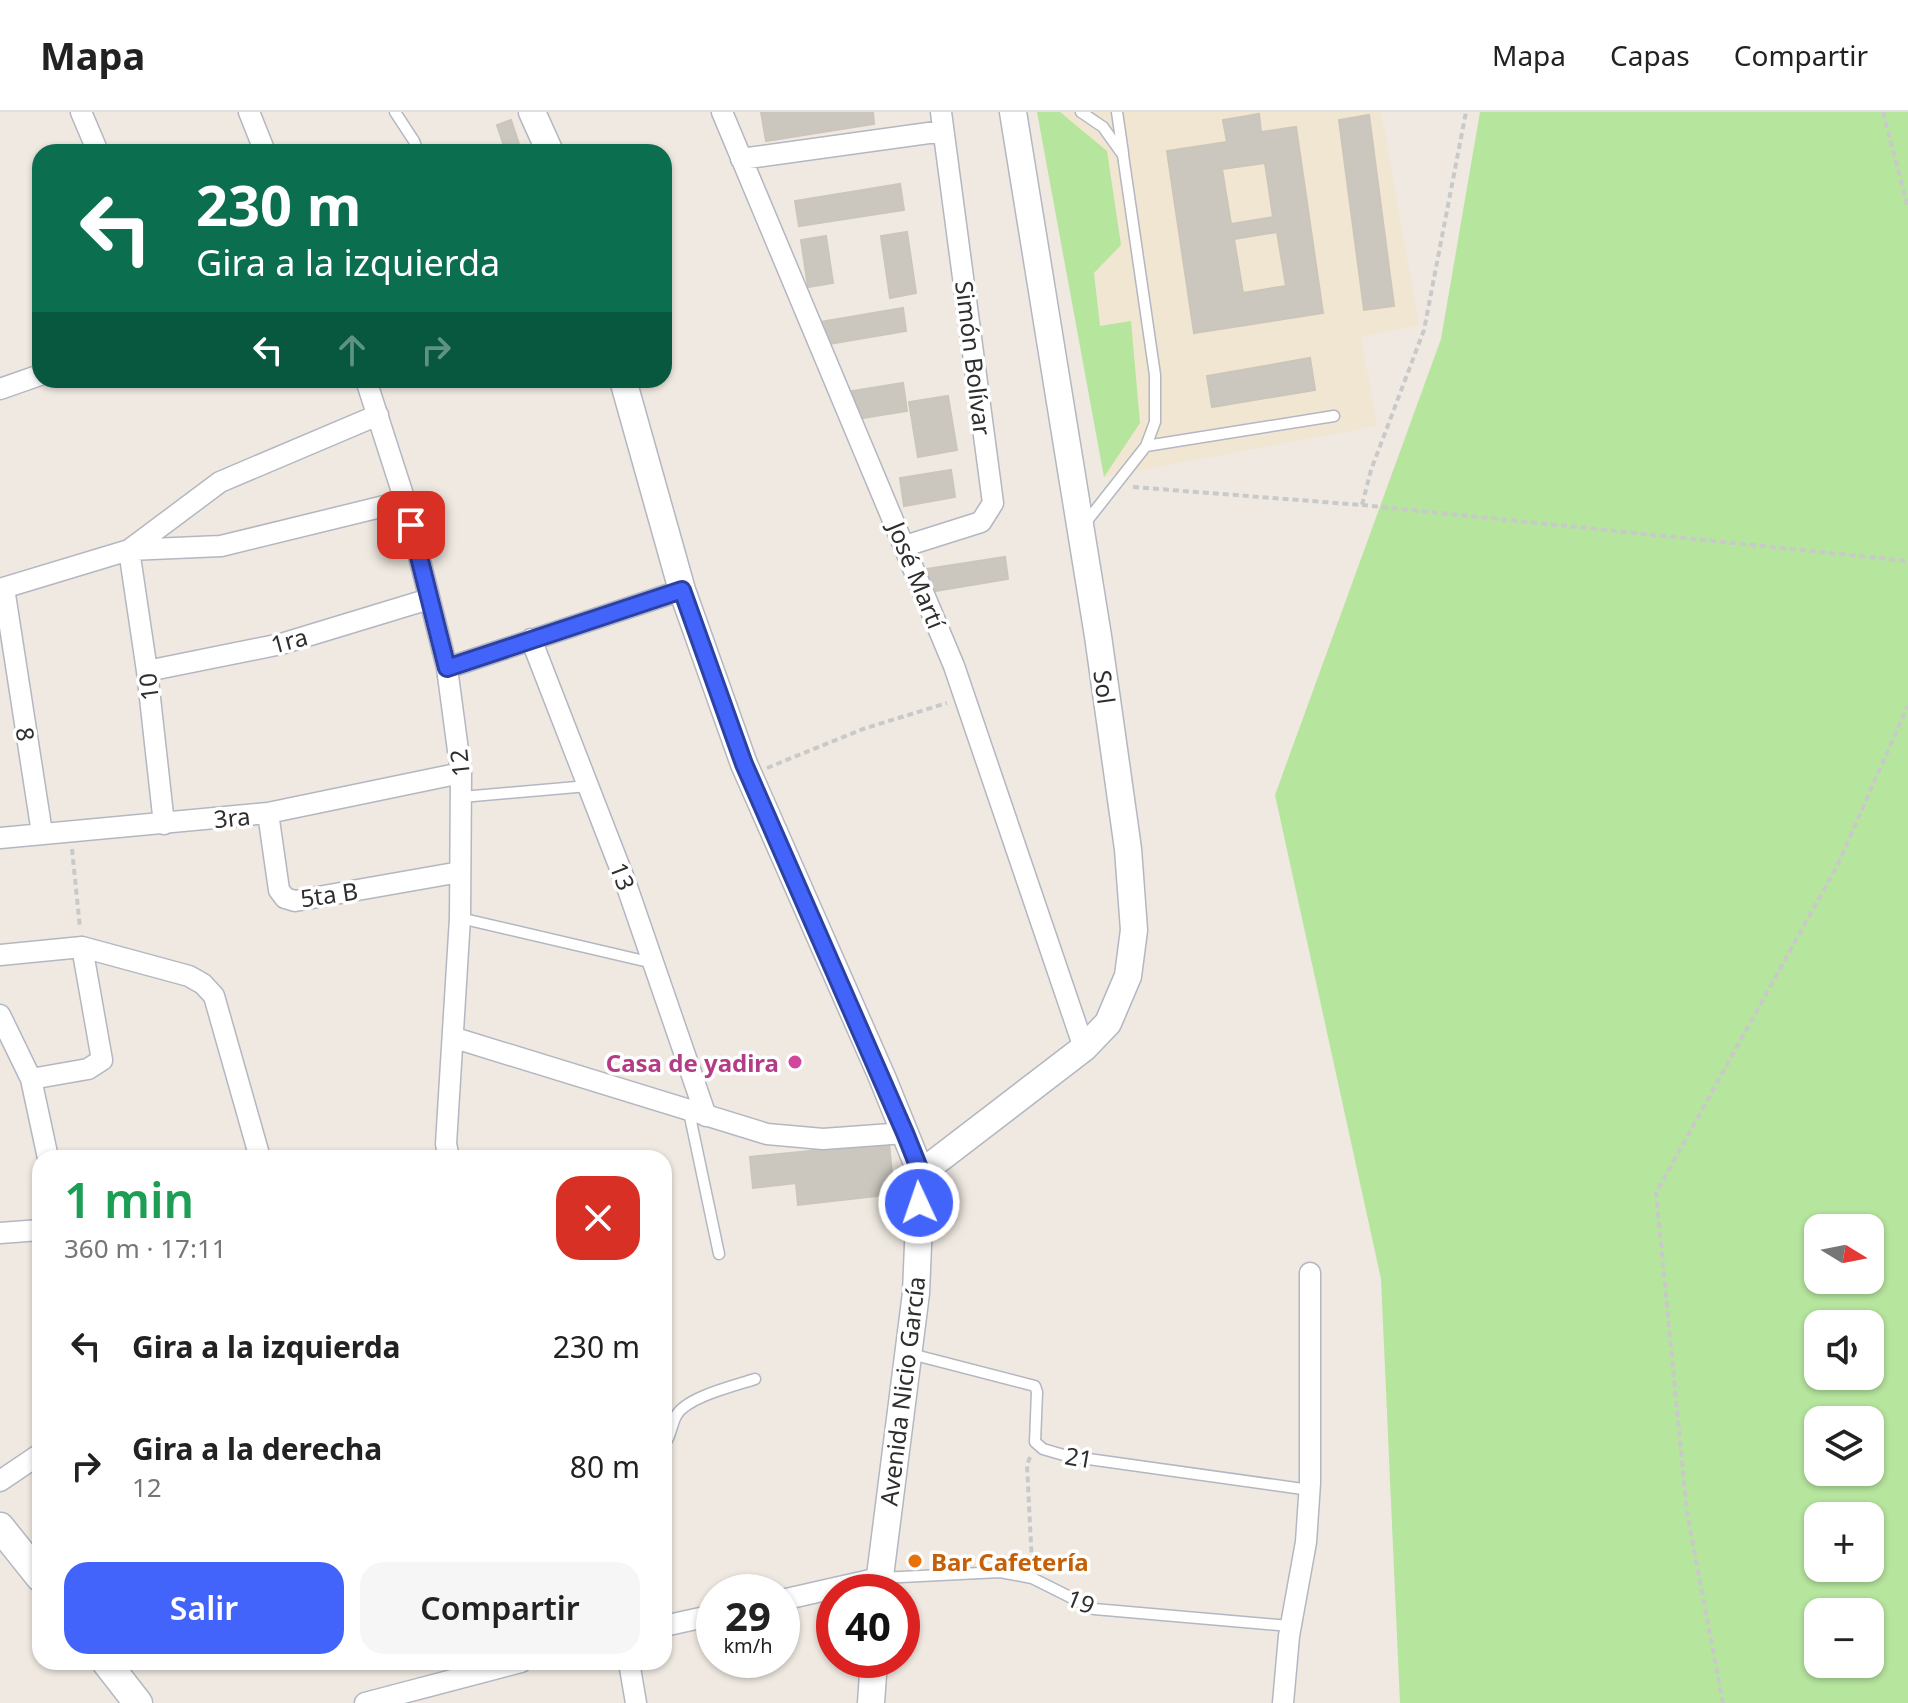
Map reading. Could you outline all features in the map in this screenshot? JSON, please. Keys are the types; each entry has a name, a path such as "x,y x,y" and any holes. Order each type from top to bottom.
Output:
{"main road":[{"path":"0,1527 32,1567"},
{"path":"112,1670 138,1703"}],"street":[{"path":"81,112 95,144"},
{"path":"249,112 262,144"},
{"path":"532,112 546,144"},
{"name":"José Martí","path":"722,112 954,666 1084,1048"},
{"name":"Sol","path":"921,1173 1084,1048 1108,1023 1128,976 1134,930 1128,849 1098,636 1013,112"},
{"path":"741,159 942,121"},
{"name":"Simón Bolívar","path":"905,546 981,522 993,503 942,121"},
{"path":"0,389 32,378"},
{"name":"12","path":"369,388 405,501 447,668 461,773 460,918 447,1150"},
{"name":"Avenida Nicio García","path":"625,388 682,590 749,776 921,1173 916,1293 879,1574"},
{"path":"129,550 220,482 378,415"},
{"path":"2,589 129,550 221,546 405,501"},
{"name":"10","path":"129,550 147,671 164,824"},
{"name":"8","path":"2,589 42,833"},
{"path":"447,668 682,590"},
{"name":"1ra","path":"147,671 281,644 429,599"},
{"name":"13","path":"531,639 656,963 697,1114"},
{"name":"3ra","path":"0,838 268,813 461,773"},
{"name":"5ta B","path":"268,813 279,890 285,898 295,901 460,872"},
{"path":"0,955 82,947 189,976 203,984 214,996 258,1150"},
{"path":"31,1079 88,1069 102,1060 82,947"},
{"path":"0,1015 31,1079 46,1150"},
{"path":"455,1038 767,1134 823,1139 905,1133"},
{"path":"0,1233 32,1231"},
{"path":"1283,1703 1290,1626 1306,1542 1310,1490 1310,1273"},
{"path":"0,1481 32,1459"},
{"path":"672,1624 696,1619"},
{"path":"365,1703 491,1670"},
{"path":"630,1670 636,1703"},
{"path":"871,1703 873,1678"}],"lane":[{"path":"395,112 415,144"},
{"path":"1081,112 1103,127 1123,155"},
{"path":"1080,530 1146,446 1155,422 1155,375 1117,112"},
{"path":"1146,446 1334,416"},
{"path":"462,797 588,786"},
{"path":"460,918 656,963"},
{"path":"697,1114 719,1254"},
{"name":"21","path":"909,1353 1035,1386 1035,1442 1043,1449 1067,1456 1310,1490"},
{"path":"672,1431 677,1415 688,1403 755,1379"},
{"name":"19","path":"920,1581 1000,1572 1032,1578 1094,1609 1290,1626"}],"path":[{"path":"1362,505 1371,470 1424,330 1466,112"},
{"path":"1883,112 1908,208"},
{"path":"1116,485 1362,505 1908,561"},
{"path":"749,776 863,729 964,698"},
{"path":"1723,1703 1687,1513 1656,1193 1838,864 1908,705"},
{"path":"71,831 82,947"},
{"path":"1032,1578 1027,1465 1035,1442"}],"shaded area":[{"path":"1037,112 1381,112 1419,325 1361,337 1377,426 1104,477"}],"green space":[{"path":"1037,112 1060,112 1107,151 1121,245 1094,273 1100,326 1131,321 1140,423 1104,477"},
{"path":"1480,112 1908,112 1908,1703 1400,1703 1381,1279 1275,795 1441,339"}],"building":[{"path":"761,112 873,112 874,124 766,141"},
{"path":"1259,114 1261,132 1296,127 1323,313 1194,333 1167,151 1227,142 1223,120","holes":["1265,163 1273,217 1231,224 1222,169","1277,232 1286,286 1243,293 1234,239"]},
{"path":"1369,115 1394,306 1364,310 1339,120"},
{"path":"511,120 519,144 503,144 497,125"},
{"path":"900,184 904,210 799,226 795,201"},
{"path":"907,232 916,293 890,298 881,236"},
{"path":"826,236 833,283 808,287 801,240"},
{"path":"903,308 906,331 823,345 820,322"},
{"path":"1310,358 1315,390 1212,407 1207,376"},
{"path":"903,383 907,411 856,419 852,391"},
{"path":"948,396 957,450 918,457 909,402"},
{"path":"951,470 955,497 904,506 900,478"},
{"path":"1005,557 1008,579 929,592 926,569"},
{"path":"889,1143 894,1194 798,1205 796,1183 753,1188 750,1157"}],"place":[{"name":"Casa de yadira","path":"795,1062"},
{"name":"Bar Cafetería","path":"915,1561"}],"route":[{"path":"411,525 447,668 682,590 744,764 921,1173 919,1203"}]}
